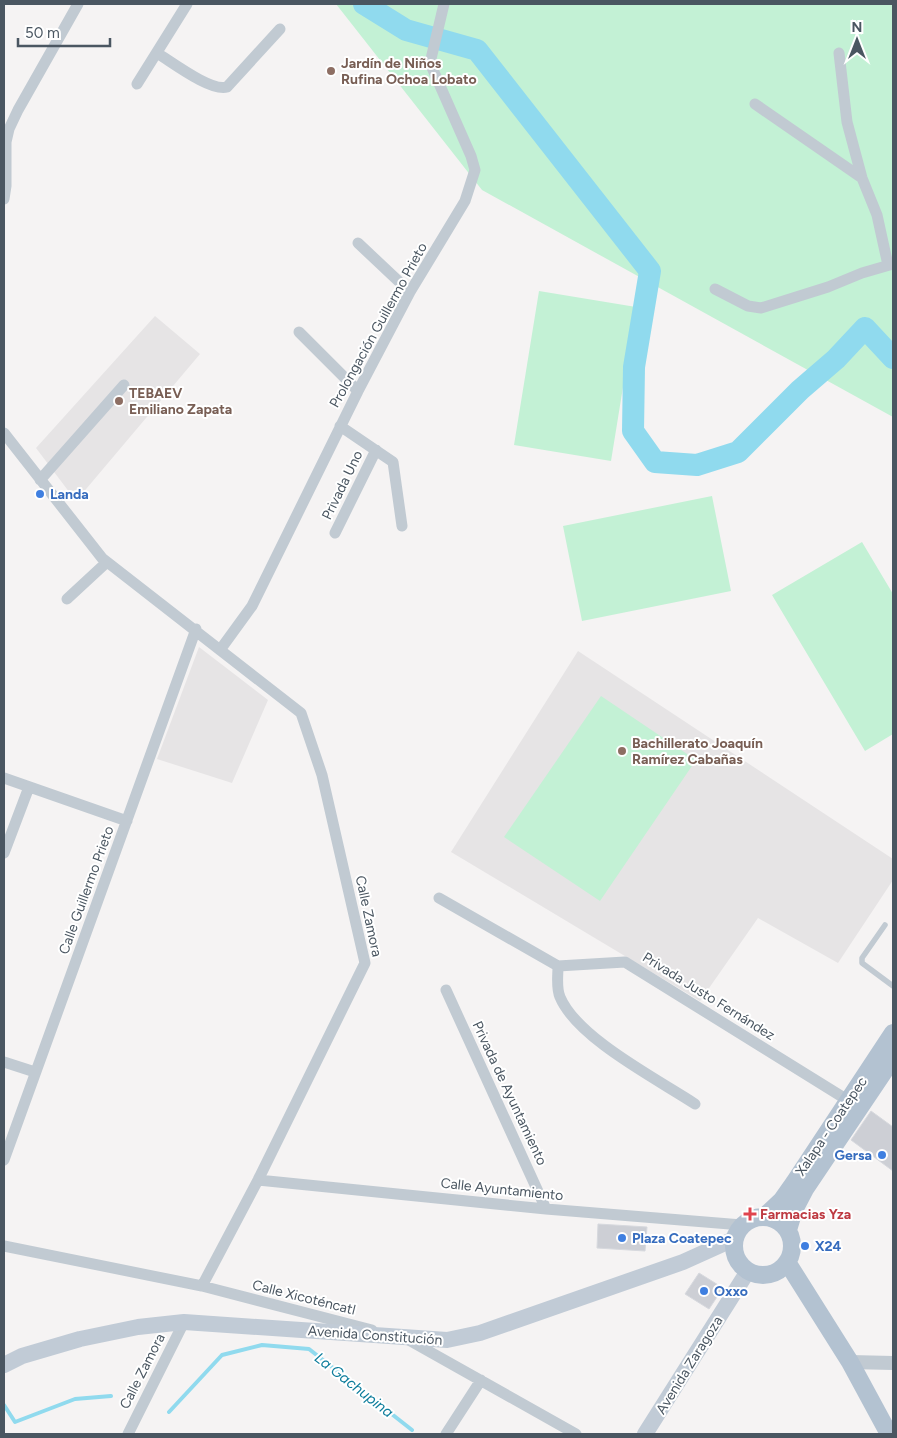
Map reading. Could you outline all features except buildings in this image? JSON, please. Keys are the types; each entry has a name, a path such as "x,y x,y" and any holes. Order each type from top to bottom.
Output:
{"main road":[{"name":"Xalapa - Coatepec","path":"765,1216 782,1200 893,1033"},
{"name":"Xalapa - Coatepec","path":"788,1230 794,1210 805,1189 893,1058"},
{"path":"765,1216 782,1223 788,1230 792,1245 787,1262 771,1274 761,1275 748,1271 736,1259 738,1232 756,1217 765,1216"},
{"name":"Avenida Constitución","path":"4,1365 22,1356 80,1339 138,1327 184,1322 447,1340 480,1333 683,1262 738,1232"},
{"path":"787,1262 850,1362 888,1429"},
{"name":"Avenida Zaragoza","path":"645,1434 748,1271"}],"street":[{"path":"137,84 187,4"},
{"path":"4,199 6,142 10,129 73,5"},
{"name":"Prolongación Guillermo Prieto","path":"220,650 252,606 340,426 410,292 465,201 475,170 454,116 430,63 443,6"},
{"path":"157,53 210,85 222,88 227,87 280,29"},
{"path":"715,289 748,306 761,308 828,288 890,264 877,214 862,178 847,122 840,52"},
{"path":"754,104 862,178"},
{"path":"358,243 410,292"},
{"path":"299,332 358,391"},
{"path":"40,480 124,385"},
{"path":"340,426 393,462 402,526"},
{"name":"Calle Zamora","path":"4,433 107,562 301,713 322,775 365,962 258,1180 202,1286"},
{"name":"Privada Uno","path":"335,533 376,450"},
{"path":"67,599 107,562"},
{"name":"Calle Guillermo Prieto","path":"4,1160 196,630"},
{"path":"4,778 127,821"},
{"path":"4,853 29,787"},
{"path":"439,898 558,966 557,987 560,996 567,1009 583,1028 599,1041 695,1104"},
{"name":"Privada Justo Fernández","path":"558,966 625,962 848,1101"},
{"name":"Privada de Ayuntamiento","path":"446,990 546,1209"},
{"path":"4,1062 35,1072"},
{"name":"Calle Ayuntamiento","path":"258,1180 546,1209 738,1232"},
{"name":"Calle Xicoténcatl","path":"4,1246 202,1286 406,1338 576,1434"},
{"name":"Calle Zamora","path":"128,1434 184,1322"},
{"path":"850,1362 893,1363"},
{"path":"446,1434 481,1380"}],"lane":[{"path":"885,925 862,958 862,963 893,986"}],"shaded area":[{"name":"TEBAEV Emiliano Zapata","path":"155,316 200,354 76,501 36,448"},
{"path":"199,647 268,700 232,783 157,759"},
{"name":"Bachillerato Joaquín Ramírez Cabañas","path":"578,651 893,859 893,880 838,963 758,918 700,1001 451,852"}],"green space":[{"path":"336,4 893,4 893,417 482,190"},
{"path":"539,291 636,307 611,461 514,445"},
{"path":"712,496 731,591 582,621 563,526"},
{"path":"862,542 893,594 893,734 865,751 772,595"},
{"path":"601,696 696,760 600,901 504,837"}],"waterway":[{"path":"364,4 406,30 477,50 650,271 634,367 633,431 655,462 697,465 738,452 800,390 836,359 865,328 893,358"},
{"name":"La Gachupina","path":"169,1412 222,1355 262,1345 309,1349 412,1430"},
{"name":"La Gachupina","path":"4,1405 15,1422 75,1399 111,1396"}],"place":[{"name":"Jardín de Niños Rufina Ochoa Lobato","path":"331,71"},
{"name":"TEBAEV Emiliano Zapata","path":"119,401"},
{"name":"Landa","path":"40,494"},
{"name":"Bachillerato Joaquín Ramírez Cabañas","path":"622,751"},
{"name":"Gersa","path":"882,1155"},
{"name":"Farmacias Yza","path":"750,1214"},
{"name":"Plaza Coatepec","path":"622,1238"},
{"name":"X24","path":"805,1246"},
{"name":"Oxxo","path":"704,1291"}]}
